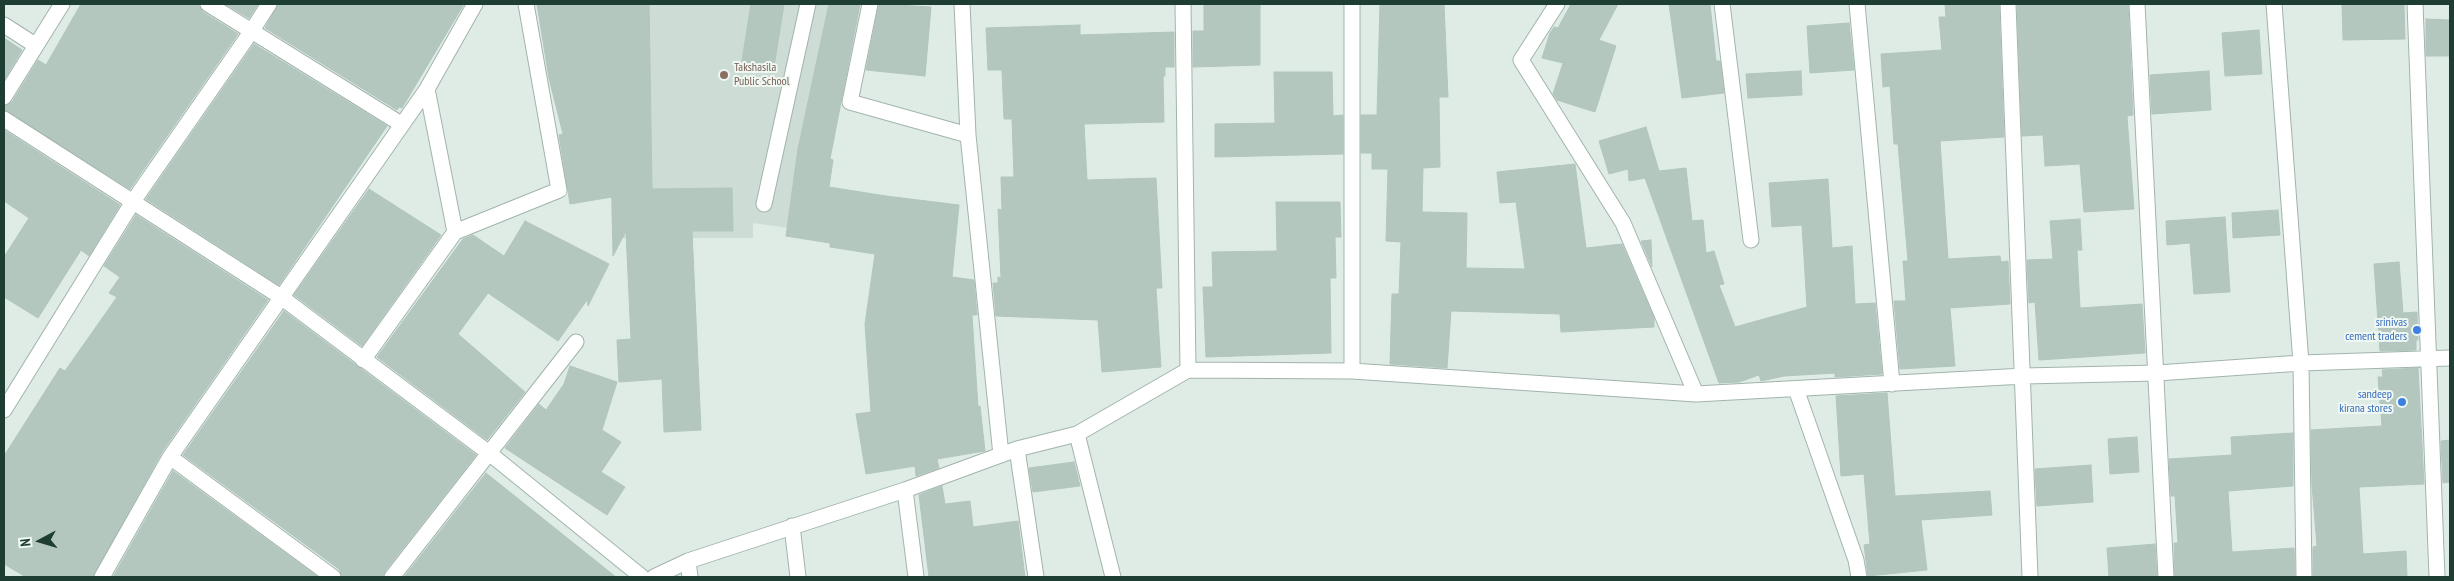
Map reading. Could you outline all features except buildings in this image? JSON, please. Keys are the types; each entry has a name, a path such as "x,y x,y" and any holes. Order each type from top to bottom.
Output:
{"street":[{"path":"4,98 62,4"},
{"path":"208,4 400,124"},
{"path":"4,410 134,200 269,4"},
{"path":"102,577 170,457 400,124 427,89 475,4"},
{"path":"363,360 455,232 559,190 526,4"},
{"path":"764,204 808,4"},
{"path":"870,4 850,102 968,135"},
{"path":"962,4 968,135 1001,455"},
{"path":"1183,4 1188,370"},
{"path":"1352,4 1352,371"},
{"path":"1557,4 1521,60 1622,223 1696,394"},
{"path":"1722,4 1751,240"},
{"path":"1857,4 1892,384"},
{"path":"2008,4 2024,376 2030,577"},
{"path":"2137,4 2166,577"},
{"path":"2274,4 2302,363 2304,577"},
{"path":"2415,4 2436,577"},
{"path":"4,25 35,45"},
{"path":"427,89 455,232"},
{"path":"4,119 134,200 281,297 489,453 642,577"},
{"path":"392,577 576,342"},
{"path":"654,577 688,561 905,490 1017,449 1077,434 1188,370 1352,371 1696,394 2024,376 2157,373 2302,363 2450,358"},
{"path":"1796,389 1856,560 1860,577"},
{"path":"1077,434 1113,577"},
{"path":"1017,449 1036,577"},
{"path":"170,457 333,577"},
{"path":"905,490 916,577"},
{"path":"792,526 798,577"},
{"path":"688,561 690,577"}],"shaded area":[{"name":"Takshasila Public School","path":"606,4 856,4 826,147 818,232 753,223 753,238 612,238"}],"place":[{"name":"Takshasila Public School","path":"724,75"},
{"name":"srinivas cement traders","path":"2417,330"},
{"name":"sandeep kirana stores","path":"2402,402"}]}
